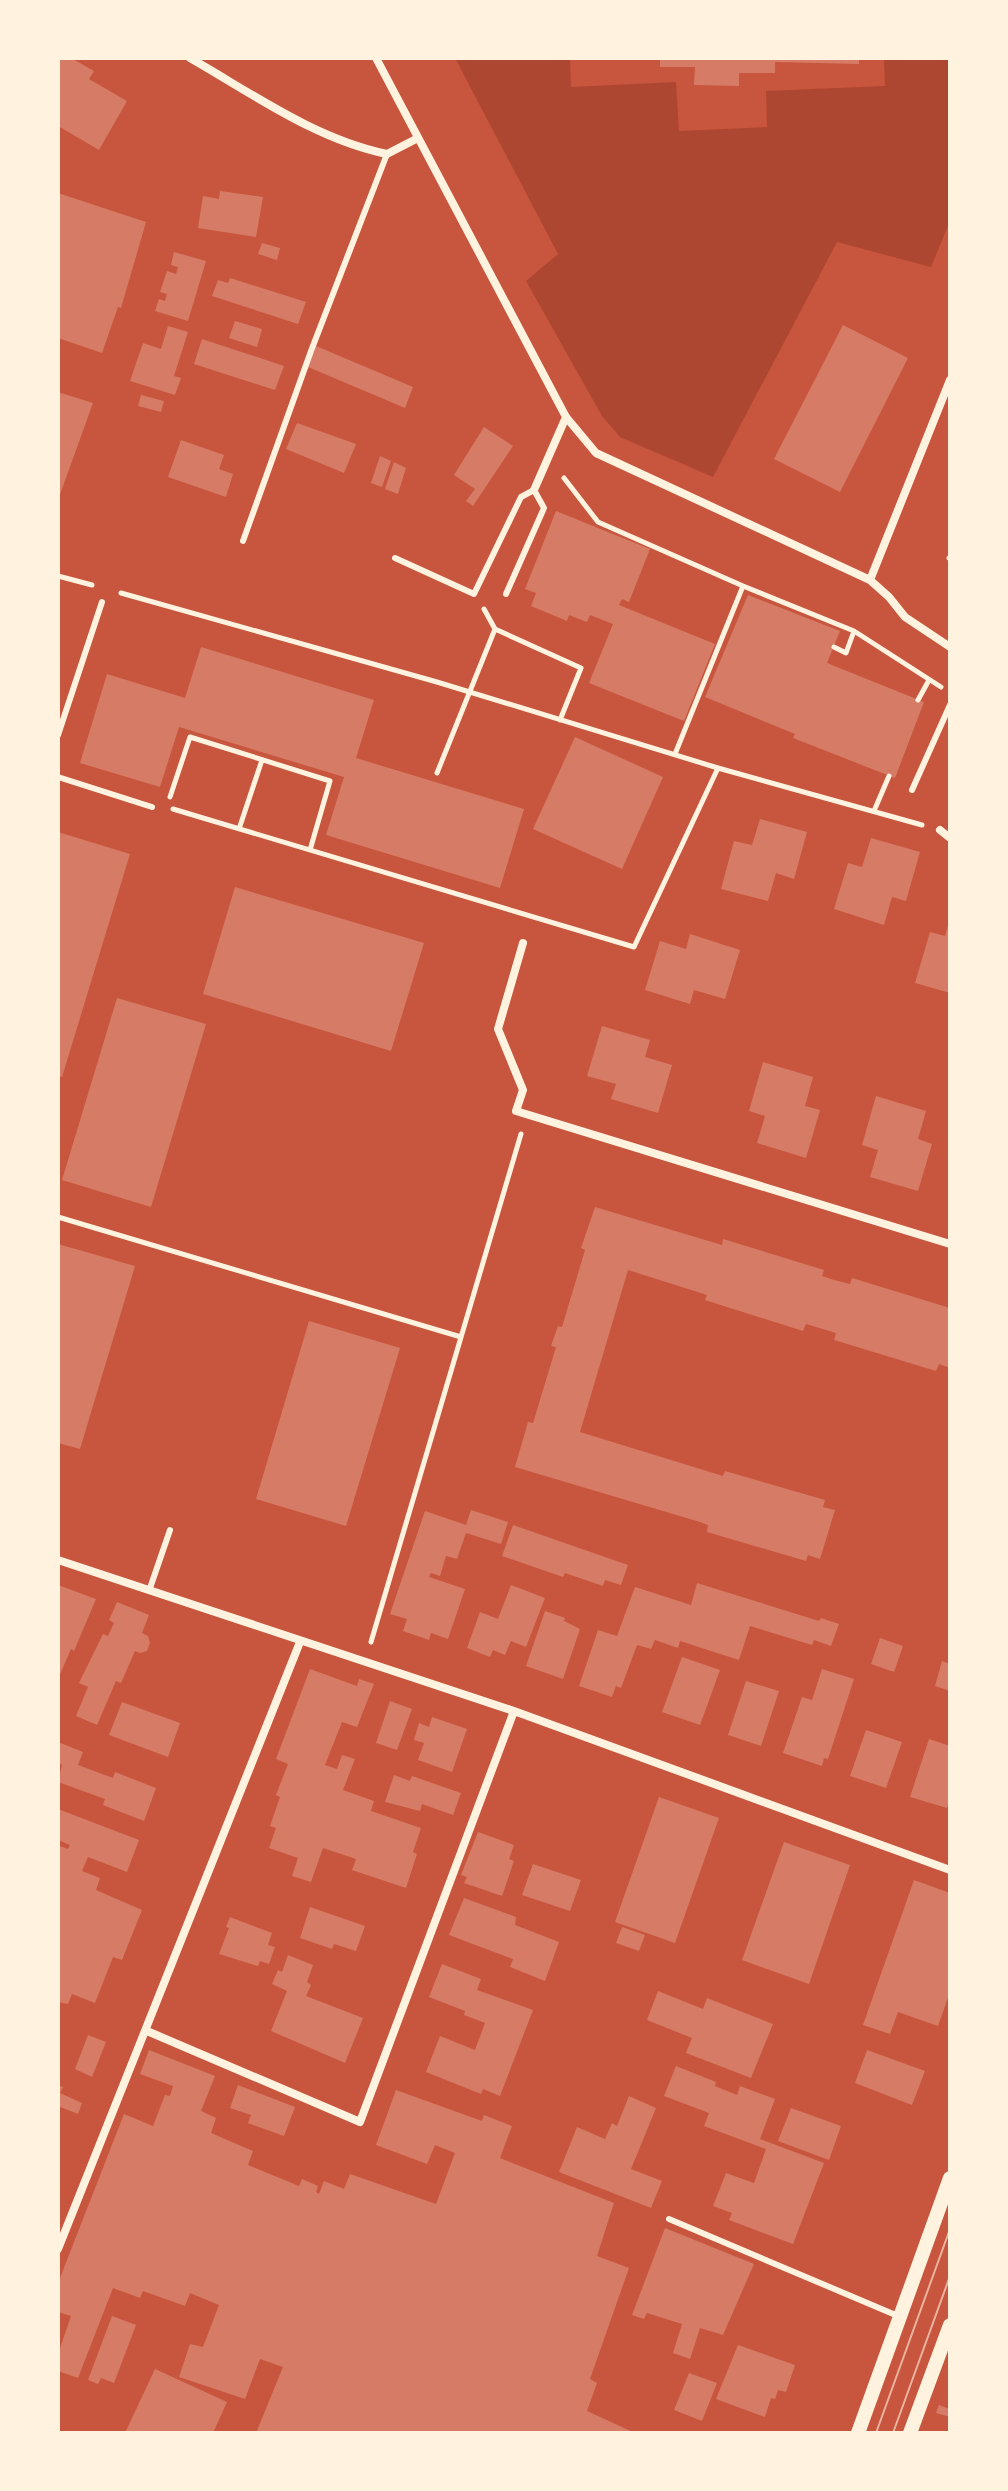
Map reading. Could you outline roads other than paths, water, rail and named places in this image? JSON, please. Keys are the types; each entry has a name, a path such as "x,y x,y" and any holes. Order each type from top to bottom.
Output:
{"street":[{"path":"190,58 311,128 353,147 387,154 418,138"},
{"path":"376,58 566,417 596,453 870,580 905,617 950,647"},
{"path":"870,580 950,380"},
{"path":"534,490 566,417"},
{"path":"940,830 950,838"},
{"path":"523,943 498,1029 523,1090 516,1111 950,1244"},
{"path":"58,1560 514,1711 950,1870"},
{"path":"58,2249 300,1642"},
{"path":"147,2031 360,2122 514,1711"},
{"path":"858,2433 950,2178"},
{"path":"910,2433 950,2325"}],"lane":[{"path":"243,541 311,351 387,154"},
{"path":"395,558 474,594 521,497 534,490 544,508 506,594"},
{"path":"58,735 102,602"},
{"path":"912,790 950,705"},
{"path":"58,777 152,807"},
{"path":"149,1591 170,1530"},
{"path":"669,2219 902,2317"}],"tram line":[{"path":"876,2433 950,2229"},
{"path":"893,2433 950,2276"}]}
